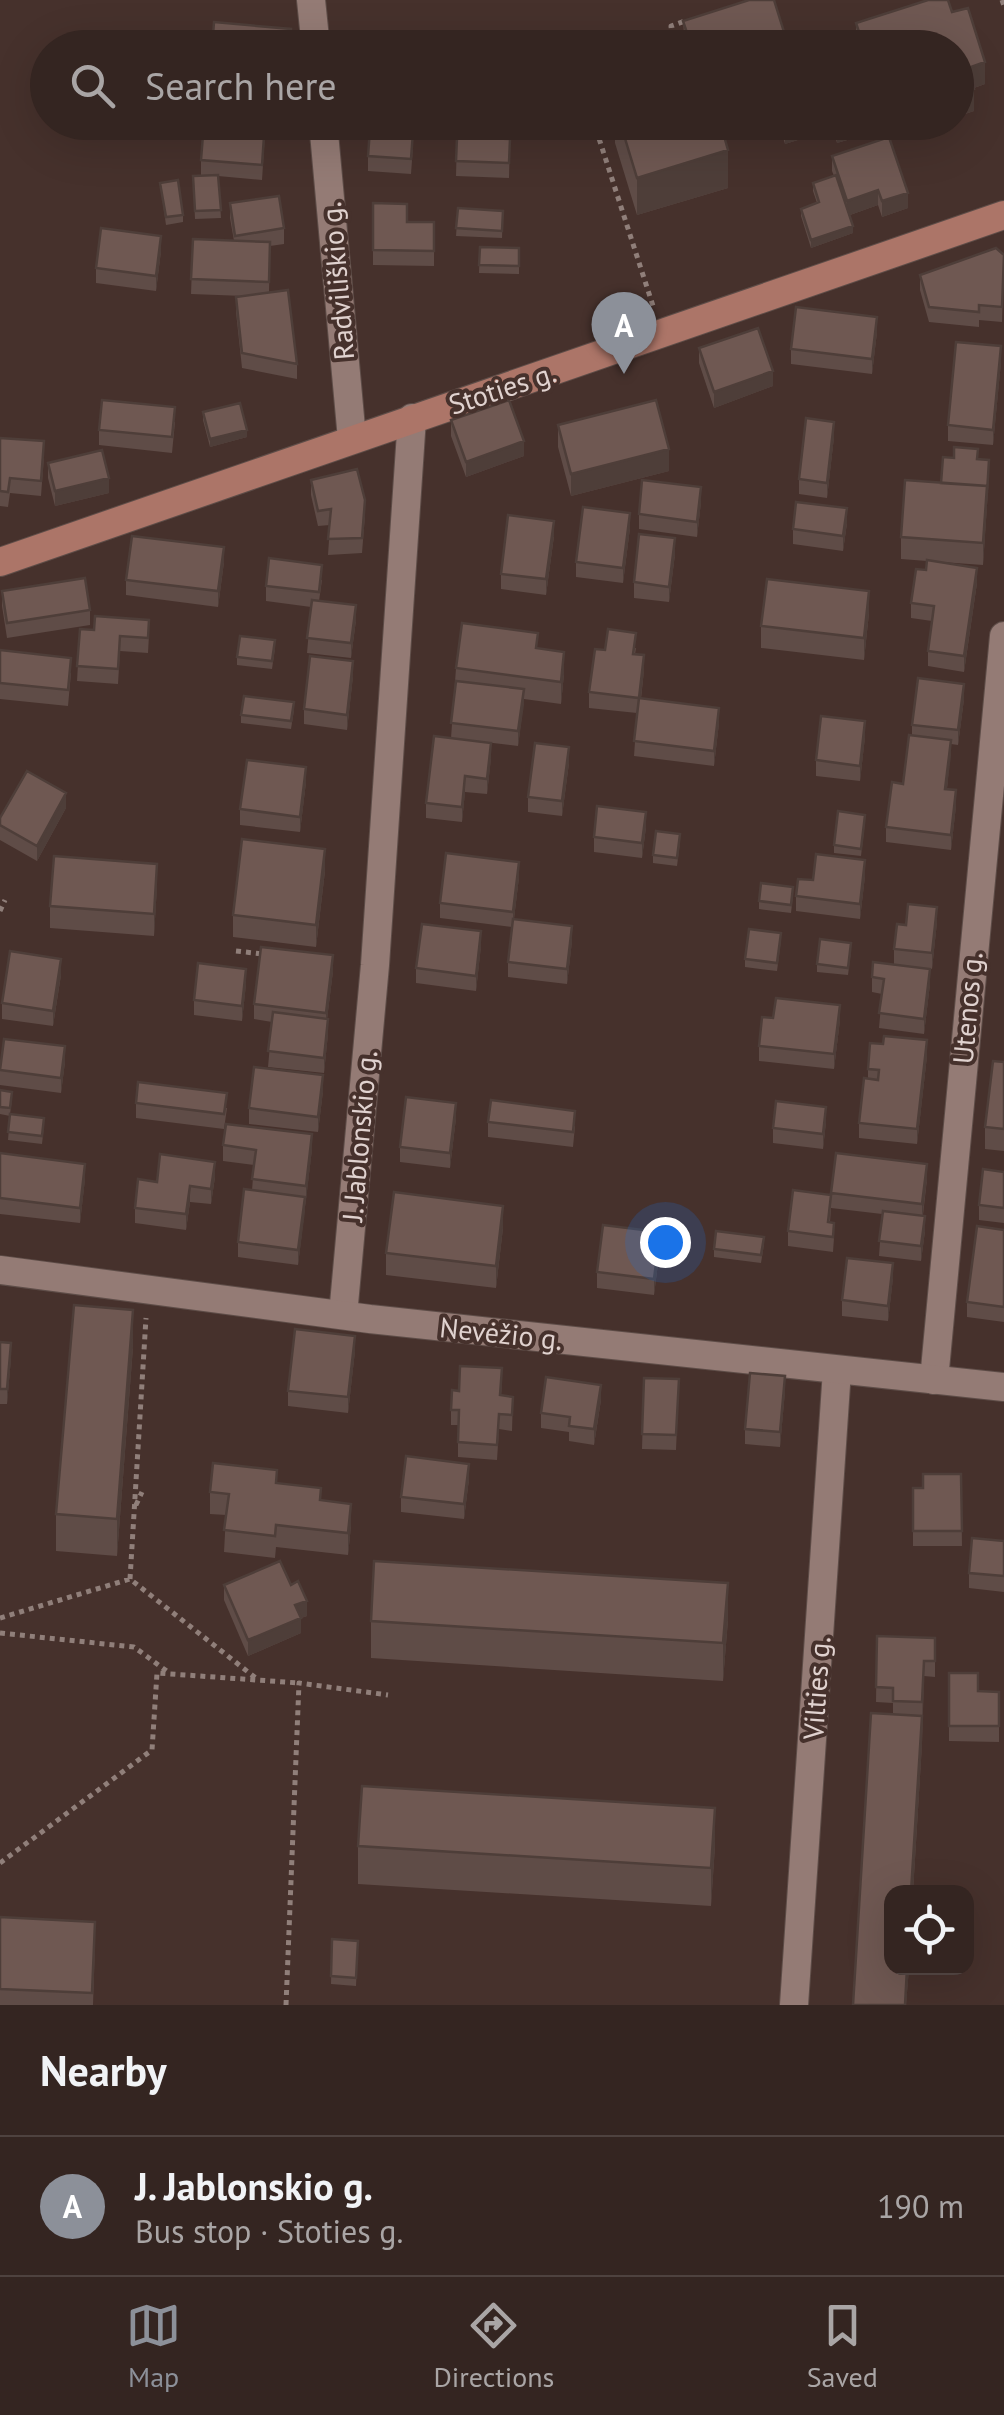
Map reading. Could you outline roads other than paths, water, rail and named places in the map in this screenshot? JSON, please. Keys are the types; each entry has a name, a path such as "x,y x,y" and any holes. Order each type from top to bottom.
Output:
{"main road":[{"name":"Stoties g.","path":"0,562 1004,215"}],"street":[{"path":"311,0 314,30"},
{"name":"Radviliškio g.","path":"324,140 352,439"},
{"name":"J. Jablonskio g.","path":"343,1315 375,965 412,418"},
{"name":"Utenos g.","path":"934,1380 1004,636"},
{"name":"Nevėžio g.","path":"0,1270 343,1315 1004,1387"},
{"name":"Vilties g.","path":"794,2005 838,1370"}],"place":[{"name":"J. Jablonskio g.","path":"624,374"}]}
